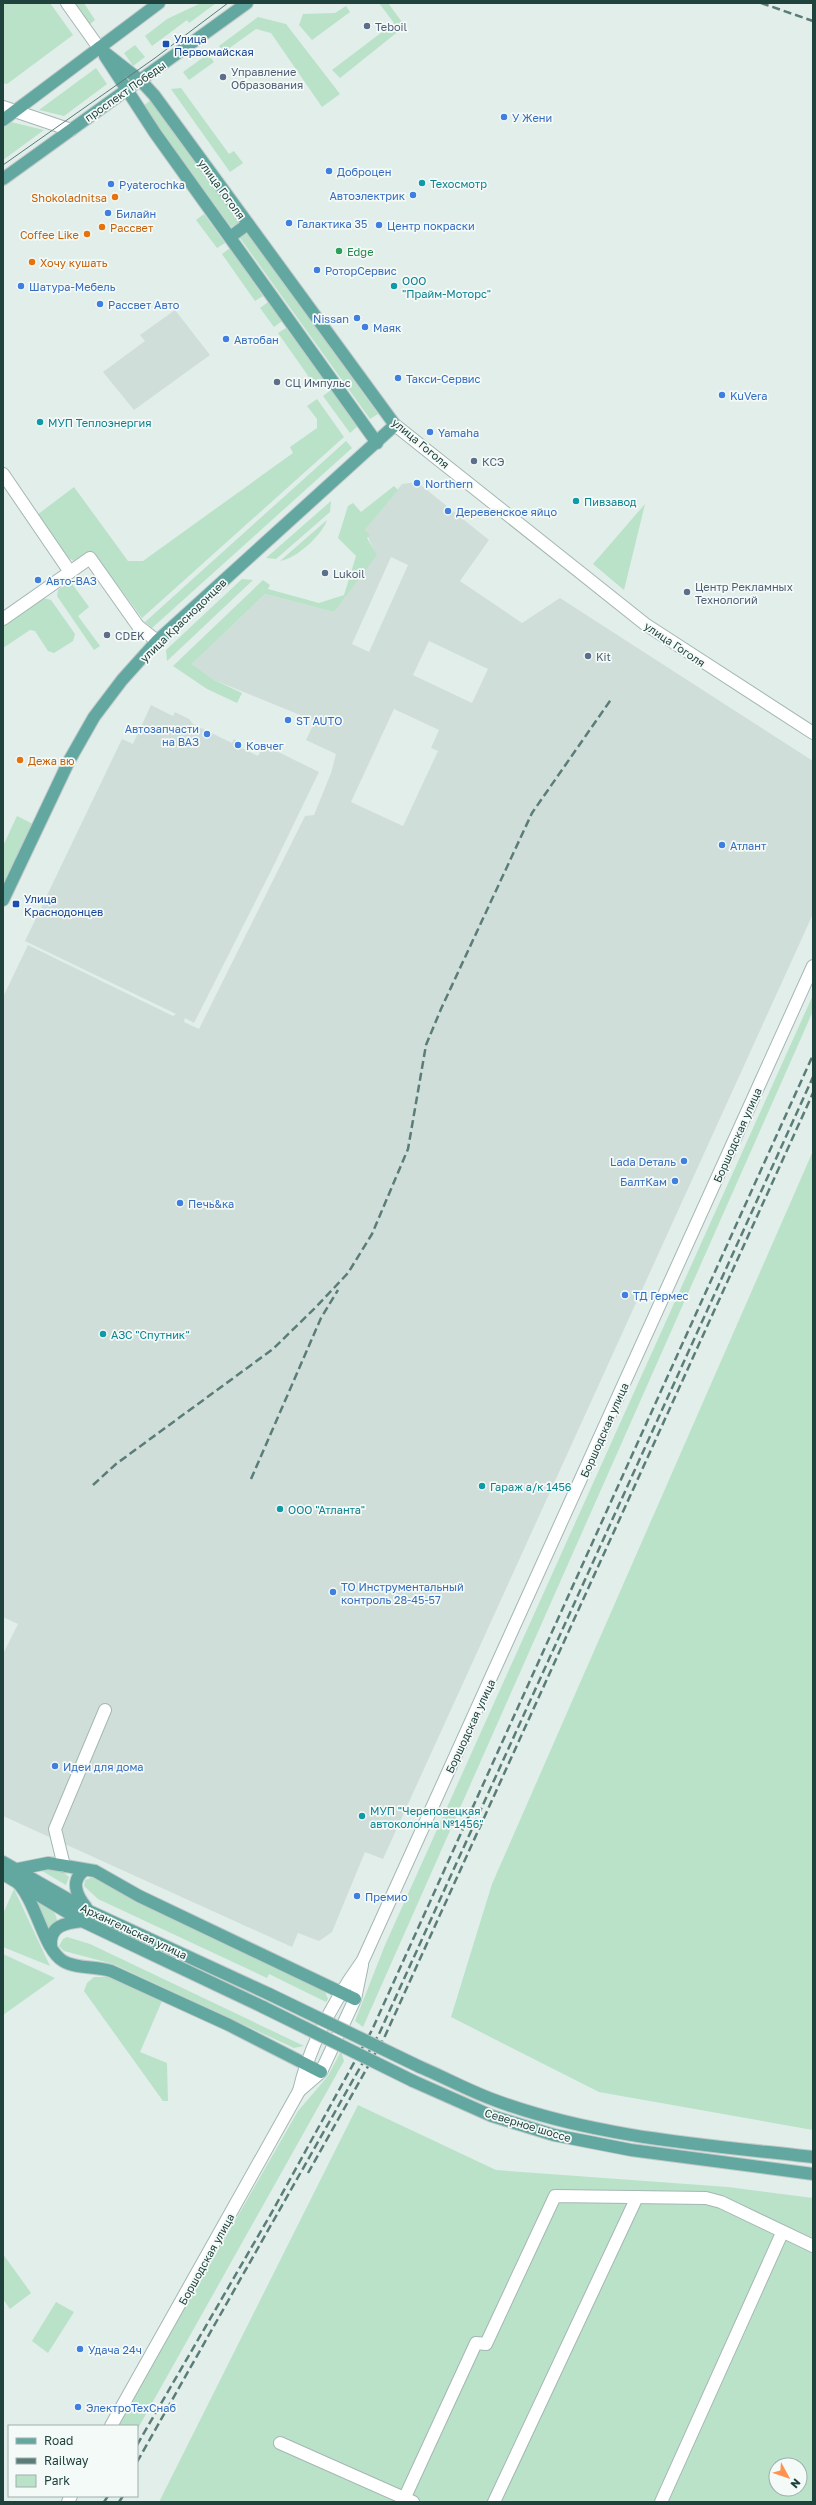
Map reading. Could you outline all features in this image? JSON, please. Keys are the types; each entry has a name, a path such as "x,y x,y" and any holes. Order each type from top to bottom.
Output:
{"main road":[{"path":"3,120 8,109 99,48 159,3"},
{"name":"проспект Победы","path":"3,179 141,81 247,3"},
{"name":"улица Гоголя","path":"99,48 141,81 395,424"},
{"name":"улица Гоголя","path":"99,48 127,91 377,443"},
{"path":"230,237 248,224"},
{"name":"улица Краснодонцев","path":"3,900 69,762 94,717 122,680 157,641 377,443 395,424"},
{"name":"Архангельская улица","path":"3,1862 16,1874 82,1921 263,2007"},
{"path":"321,2072 229,2025 111,1971 61,1960 51,1946 16,1874 48,1863 85,1870 109,1877 139,1896 355,1999"},
{"path":"85,1870 77,1878 76,1886 79,1898 87,1910"},
{"name":"Архангельская улица","path":"3,1874 16,1874 87,1910 269,1994"},
{"path":"51,1946 51,1937 56,1928 63,1924 82,1921"},
{"name":"Северное шоссе","path":"269,1994 497,2101 577,2124 636,2136 813,2157"},
{"name":"Северное шоссе","path":"263,2007 413,2081 492,2116 554,2135 631,2150 813,2174"}],"street":[{"name":"улица Гоголя","path":"67,3 99,48"},
{"path":"8,109 71,130"},
{"name":"улица Гоголя","path":"395,424 645,624 813,733"},
{"path":"3,474 70,572"},
{"path":"3,619 90,558 138,626 157,641"},
{"name":"Боршодская улица","path":"112,2425 299,2091 305,2065 340,1992 363,1960 813,966"},
{"path":"64,1866 55,1830 105,1710"},
{"name":"Боршодская улица","path":"299,2091 321,2072 355,1999 363,1960"},
{"path":"280,2443 409,2499 476,2343 486,2344 556,2196 706,2198 721,2202 782,2233 813,2246"},
{"path":"494,2502 637,2197"},
{"path":"661,2502 782,2233"}],"shaded area":[{"path":"175,310 210,355 134,410 103,372 145,341 140,335"},
{"path":"417,482 489,540 460,581 522,623 560,598 813,761 813,914 383,1859 365,1852 332,1932 319,1941 298,1933 292,1947 3,1816 3,1654 18,1624 3,1617 3,997 28,945 173,1016 176,1014 25,941 122,739 133,744 151,705 173,716 175,712 189,719 193,724 232,743 234,739 243,744 242,748 258,756 264,745 319,772 194,1023 185,1018 184,1022 199,1029 305,816 314,815 331,773 336,754 306,740 315,721 214,680 192,664 265,594 334,612 376,555 365,530 402,484","holes":["391,557 408,565 369,652 352,644","429,641 488,669 472,703 413,675","394,709 439,730 431,748 438,751 403,826 351,802"]}],"green space":[{"path":"3,3 50,3 73,35 7,84 3,83"},
{"path":"71,3 84,3 95,20 88,26"},
{"path":"201,3 215,4 189,23 187,20 152,46 145,36 167,19"},
{"path":"379,3 388,3 405,26 340,78 332,70 394,23"},
{"path":"346,6 350,12 312,40 299,25 303,14 335,13"},
{"path":"258,17 286,24 340,94 322,107 271,33 256,29 224,52 219,46"},
{"path":"135,45 145,57 133,66 124,53"},
{"path":"208,54 214,62 189,80 183,72"},
{"path":"96,68 107,84 64,116 39,110"},
{"path":"181,88 229,154 234,151 243,163 230,172 171,89"},
{"path":"151,100 240,222 231,227 143,106"},
{"path":"7,121 44,130 3,160 3,125"},
{"path":"204,214 225,243 217,248 196,220"},
{"path":"248,233 378,414 370,419 240,238"},
{"path":"230,248 263,296 255,301 222,254"},
{"path":"268,302 282,321 274,327 260,308"},
{"path":"286,328 325,381 316,387 278,333"},
{"path":"332,389 359,425 350,433 323,396"},
{"path":"317,399 344,437 142,618 95,555 87,552 74,561 64,556 37,515 74,487 128,561 143,561 293,453 290,447 317,428 317,419 307,406"},
{"path":"346,441 352,448 152,628 145,622"},
{"path":"394,486 398,490 365,530 370,535 367,538 377,555 334,612 265,594 192,664 214,680 242,693 237,703 207,689 173,666 263,580 270,585 268,589 319,603 344,595 356,556 338,538 348,506 353,503 361,512"},
{"path":"331,501 330,512 276,559 266,558"},
{"path":"645,504 624,590 593,564"},
{"path":"327,520 320,532 308,545 293,556 280,561"},
{"path":"242,579 253,580 167,661 166,650"},
{"path":"70,581 89,607 78,616 100,646 94,650 57,596 58,590"},
{"path":"44,598 51,600 75,634 73,641 54,653 48,651 35,631 30,630 3,648 3,625"},
{"path":"17,816 35,825 3,893 3,846"},
{"path":"813,995 813,1011 363,2027 355,2021 385,1945"},
{"path":"813,1151 813,2130 599,2092 451,2017 492,1884"},
{"path":"52,1868 59,1868 69,1877 66,1885 42,1871"},
{"path":"94,1877 108,1881 324,1989 328,1999 326,2002 269,1974 267,1978 98,1899 84,1886 85,1880"},
{"path":"14,1889 50,1966 3,1947 3,1914"},
{"path":"35,1899 55,1914 57,1921 48,1932"},
{"path":"67,1937 90,1944 304,2046 294,2048 113,1964 64,1951 59,1946 63,1939"},
{"path":"3,1954 55,1978 3,2015"},
{"path":"94,1977 108,1977 162,2001 140,2052 167,2063 168,2101 163,2101 84,1991 87,1983"},
{"path":"341,2051 344,2061 138,2428 138,2425 112,2425 162,2337 170,2334 298,2111 328,2076"},
{"path":"358,2105 496,2170 728,2187 813,2198 813,2502 159,2502"},
{"path":"3,2254 31,2293 10,2309 3,2299"},
{"path":"56,2302 74,2312 48,2353 32,2341"}],"tram line":[{"path":"3,165 155,58 228,3"}],"railway":[{"path":"761,3 813,21"},
{"path":"93,1485 116,1464 273,1349 348,1273 372,1234 408,1149 426,1045 441,1009 532,813 612,698"},
{"path":"138,2443 272,2212 372,2030 813,1055"},
{"path":"138,2460 379,2034 813,1077"},
{"path":"308,2173 385,2036 813,1093"},
{"path":"251,1479 321,1318 338,1290"},
{"path":"104,2502 107,2497"},
{"path":"119,2502 122,2497"}],"place":[{"name":"Teboil","path":"367,26"},
{"name":"Улица Первомайская","path":"166,44"},
{"name":"Управление Образования","path":"223,77"},
{"name":"У Жени","path":"504,117"},
{"name":"Доброцен","path":"329,171"},
{"name":"Техосмотр","path":"422,183"},
{"name":"Pyaterochka","path":"111,184"},
{"name":"Автоэлектрик","path":"413,195"},
{"name":"Shokoladnitsa","path":"115,197"},
{"name":"Билайн","path":"108,213"},
{"name":"Галактика 35","path":"289,223"},
{"name":"Центр покраски","path":"379,225"},
{"name":"Рассвет","path":"102,227"},
{"name":"Coffee Like","path":"87,234"},
{"name":"Edge","path":"339,251"},
{"name":"Хочу кушать","path":"32,262"},
{"name":"РоторСервис","path":"317,270"},
{"name":"Шатура-Мебель","path":"21,286"},
{"name":"ООО \"Прайм-Моторс\"","path":"394,286"},
{"name":"Рассвет Авто","path":"100,304"},
{"name":"Nissan","path":"357,318"},
{"name":"Маяк","path":"365,327"},
{"name":"Автобан","path":"226,339"},
{"name":"Такси-Сервис","path":"398,378"},
{"name":"СЦ Импульс","path":"277,382"},
{"name":"KuVera","path":"722,395"},
{"name":"МУП Теплоэнергия","path":"40,422"},
{"name":"Yamaha","path":"430,432"},
{"name":"КСЭ","path":"474,461"},
{"name":"Northern","path":"417,483"},
{"name":"Пивзавод","path":"576,501"},
{"name":"Деревенское яйцо","path":"448,511"},
{"name":"Lukoil","path":"325,573"},
{"name":"Авто-ВАЗ","path":"38,580"},
{"name":"Центр Рекламных Технологий","path":"687,592"},
{"name":"CDEK","path":"107,635"},
{"name":"Kit","path":"588,656"},
{"name":"ST AUTO","path":"288,720"},
{"name":"Автозапчасти на ВАЗ","path":"207,734"},
{"name":"Ковчег","path":"238,745"},
{"name":"Дежа вю","path":"20,760"},
{"name":"Атлант","path":"722,845"},
{"name":"Улица Краснодонцев","path":"16,904"},
{"name":"Lada Dеталь","path":"684,1161"},
{"name":"БалтКам","path":"675,1181"},
{"name":"Печь&ка","path":"180,1203"},
{"name":"ТД Гермес","path":"625,1295"},
{"name":"АЗС \"Спутник\"","path":"103,1334"},
{"name":"Гараж а/к 1456","path":"482,1486"},
{"name":"ООО \"Атланта\"","path":"280,1509"},
{"name":"ТО Инструментальный контроль 28-45-57","path":"333,1592"},
{"name":"Идеи для дома","path":"55,1766"},
{"name":"МУП \"Череповецкая автоколонна №1456\"","path":"362,1816"},
{"name":"Премио","path":"357,1896"},
{"name":"Удача 24ч","path":"80,2349"},
{"name":"ЭлектроТехСнаб","path":"78,2407"}]}
